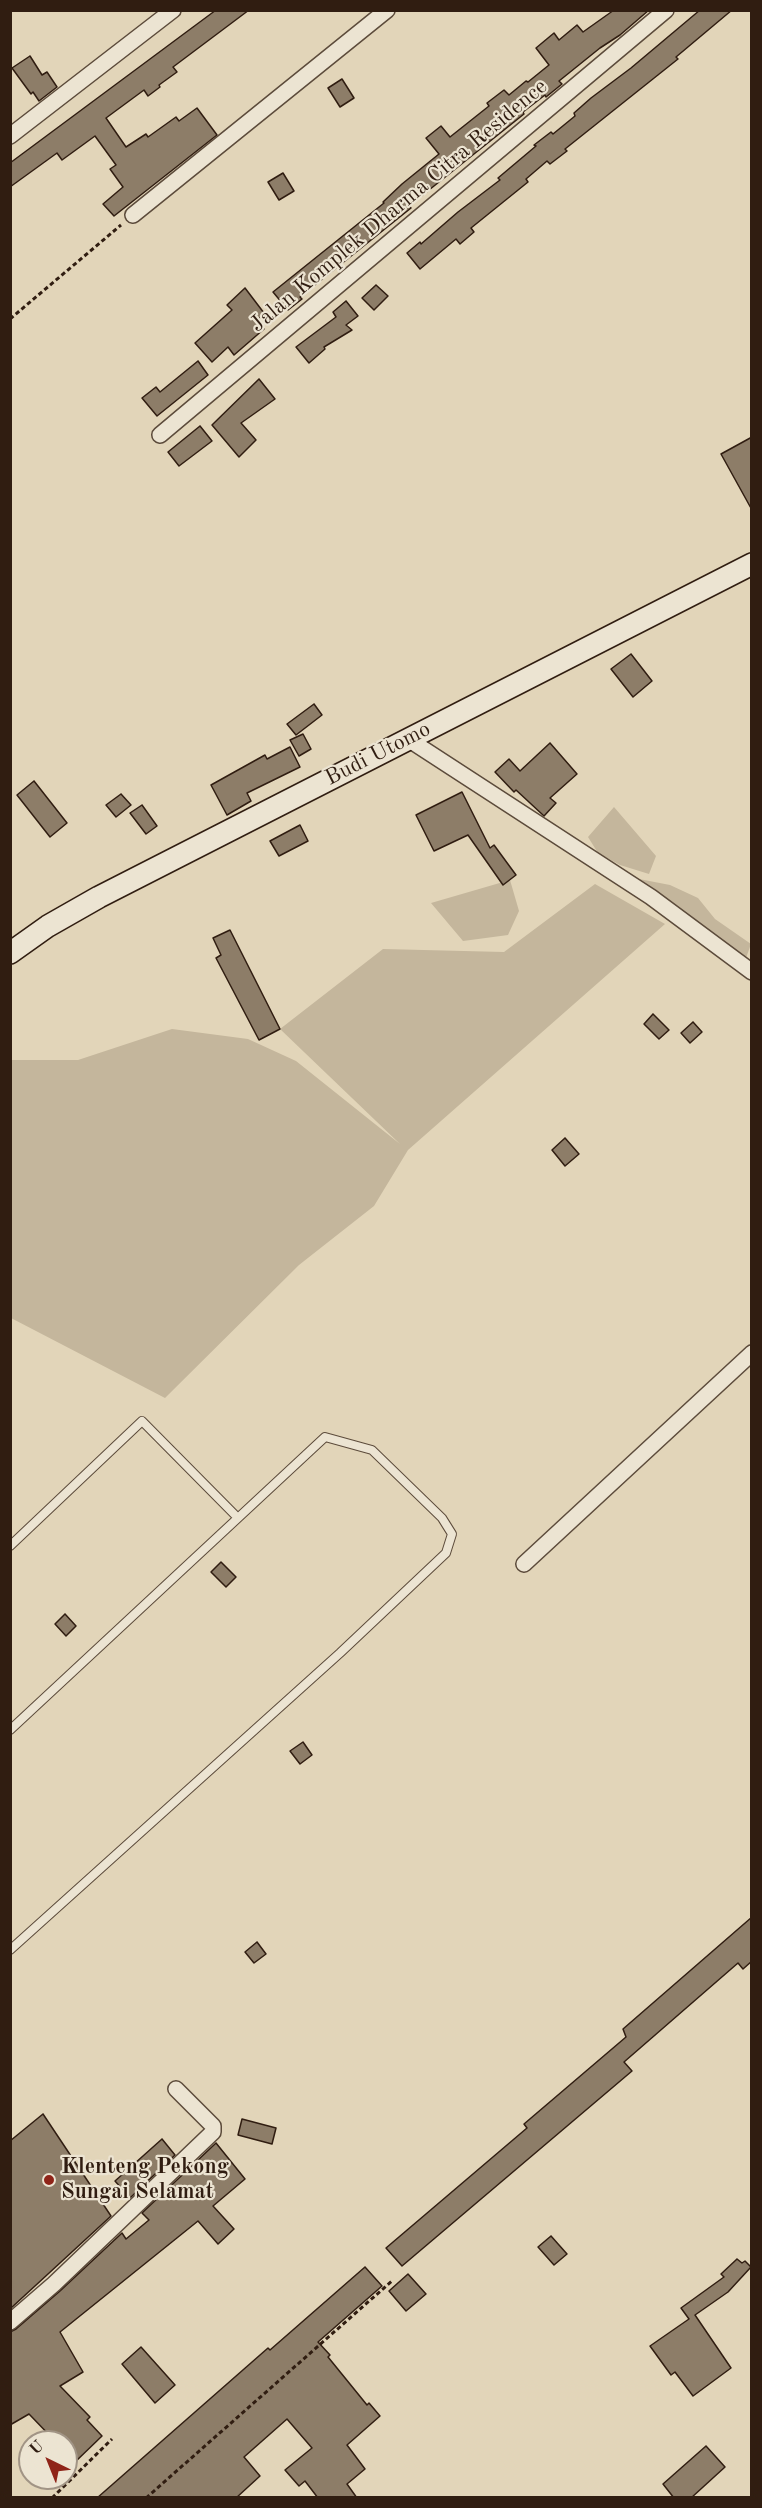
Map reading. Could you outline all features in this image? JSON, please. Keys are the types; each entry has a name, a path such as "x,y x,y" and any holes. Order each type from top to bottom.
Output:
{"street":[{"path":"10,136 174,10"},
{"path":"133,215 387,10"},
{"name":"Jalan Komplek Dharma Citra Residence","path":"160,435 666,10"},
{"name":"Budi Utomo","path":"10,953 48,926 99,897 752,564"},
{"path":"408,739 651,897 752,972"},
{"path":"524,1564 752,1353"},
{"path":"10,2322 63,2276 213,2132 213,2126 176,2089"}],"lane":[{"path":"10,1546 142,1421 238,1518"},
{"path":"10,1730 325,1437 372,1450 442,1518 452,1534 446,1553 340,1653 10,1950"}],"path":[{"path":"10,319 133,215"},
{"path":"146,2498 393,2280"},
{"path":"52,2498 112,2439"}],"shaded area":[{"path":"614,807 656,856 649,874 620,865 598,853 588,837"},
{"path":"639,879 670,885 698,898 715,919 751,944 746,958"},
{"path":"510,880 519,911 508,935 463,941 431,903"},
{"path":"595,884 665,924 408,1150 374,1206 299,1265 165,1398 11,1318 11,1060 78,1060 172,1029 248,1039 296,1061 400,1144 280,1029 383,949 504,952"}],"building":[{"path":"216,10 249,10 173,67 177,72 159,85 160,87 148,96 144,90 106,118 126,147 146,134 148,137 176,117 179,121 197,108 217,135 114,216 103,204 123,187 110,169 116,165 95,136 62,160 57,153 10,187 10,163"},
{"path":"614,10 649,10 559,81 562,84 523,112 524,114 409,206 411,208 300,297 302,299 288,310 273,292 384,203 402,184 439,154 426,138 441,126 450,137 489,106 487,103 504,90 509,95 549,65 536,48 554,33 559,40 577,25 583,32"},
{"path":"700,10 732,10 676,57 678,59 565,149 567,151 550,164 547,161 526,179 528,182 471,228 474,232 460,244 456,239 420,269 407,253 500,180 498,178 536,146 534,145 551,132 553,134 575,116 574,113 591,98"},
{"path":"30,56 42,75 47,72 57,87 39,101 12,68"},
{"path":"342,79 354,98 340,107 328,88"},
{"path":"283,173 294,191 279,200 268,182"},
{"path":"376,285 388,296 374,310 362,298"},
{"path":"245,288 264,313 257,321 264,329 234,355 228,347 212,362 195,343 232,310 227,305"},
{"path":"346,301 358,316 346,325 352,330 324,347 325,349 309,363 296,347 336,317 333,312"},
{"path":"198,361 208,375 157,416 142,398 156,387 160,392"},
{"path":"259,379 275,399 241,423 256,440 239,457 212,425"},
{"path":"200,426 212,441 179,466 168,452"},
{"path":"752,437 752,510 721,454"},
{"path":"631,654 652,681 633,697 611,669"},
{"path":"314,704 322,715 296,735 287,724"},
{"path":"303,734 311,749 299,756 290,740"},
{"path":"550,743 577,774 550,798 556,803 544,816 516,790 514,792 495,772 509,759 520,771"},
{"path":"290,747 300,767 247,793 251,801 227,815 211,785 265,755 267,759"},
{"path":"34,781 67,823 50,837 17,795"},
{"path":"462,792 490,848 494,845 516,875 503,885 468,835 434,851 416,815"},
{"path":"121,794 131,805 116,817 106,805"},
{"path":"142,805 157,826 146,834 130,813"},
{"path":"300,825 308,841 279,856 270,841"},
{"path":"230,930 280,1029 259,1040 216,958 221,955 213,938"},
{"path":"653,1014 669,1030 659,1039 644,1024"},
{"path":"693,1022 702,1032 690,1043 681,1033"},
{"path":"565,1138 579,1154 565,1166 552,1150"},
{"path":"221,1562 236,1577 226,1587 211,1572"},
{"path":"65,1614 76,1626 66,1636 55,1624"},
{"path":"303,1742 312,1755 300,1764 290,1751"},
{"path":"752,1917 752,1961 743,1969 738,1963 624,2062 632,2071 402,2266 386,2248 527,2128 524,2124 626,2037 623,2029"},
{"path":"257,1942 266,1954 254,1963 245,1952"},
{"name":"Klenteng Pekong Sungai Selamat","path":"43,2114 111,2216 10,2309 10,2141"},
{"path":"242,2119 276,2128 272,2144 238,2135"},
{"path":"162,2139 175,2155 130,2198 115,2181"},
{"path":"216,2143 245,2179 213,2206 234,2229 218,2244 198,2221 60,2332 83,2372 60,2386 90,2417 87,2420 102,2436 78,2459 78,2430 44,2430 29,2414 10,2425 10,2332 60,2291 122,2233 126,2239 149,2220 142,2213"},
{"path":"551,2236 567,2254 554,2265 538,2247"},
{"path":"737,2259 742,2263 745,2261 751,2267 728,2292 695,2315 731,2368 693,2396 675,2372 671,2375 650,2346 689,2319 681,2308 724,2277 721,2274"},
{"path":"365,2267 382,2286 318,2342 367,2405 369,2403 380,2416 347,2445 365,2469 347,2484 357,2498 318,2498 305,2481 299,2486 285,2470 312,2448 287,2419 244,2457 260,2476 236,2498 97,2498 268,2348 270,2350"},
{"path":"408,2274 426,2294 406,2311 389,2291"},
{"path":"141,2347 175,2385 155,2403 122,2364"},
{"path":"706,2446 725,2467 691,2498 674,2498 663,2484"}],"place":[{"name":"Klenteng Pekong Sungai Selamat","path":"49,2180"}]}
